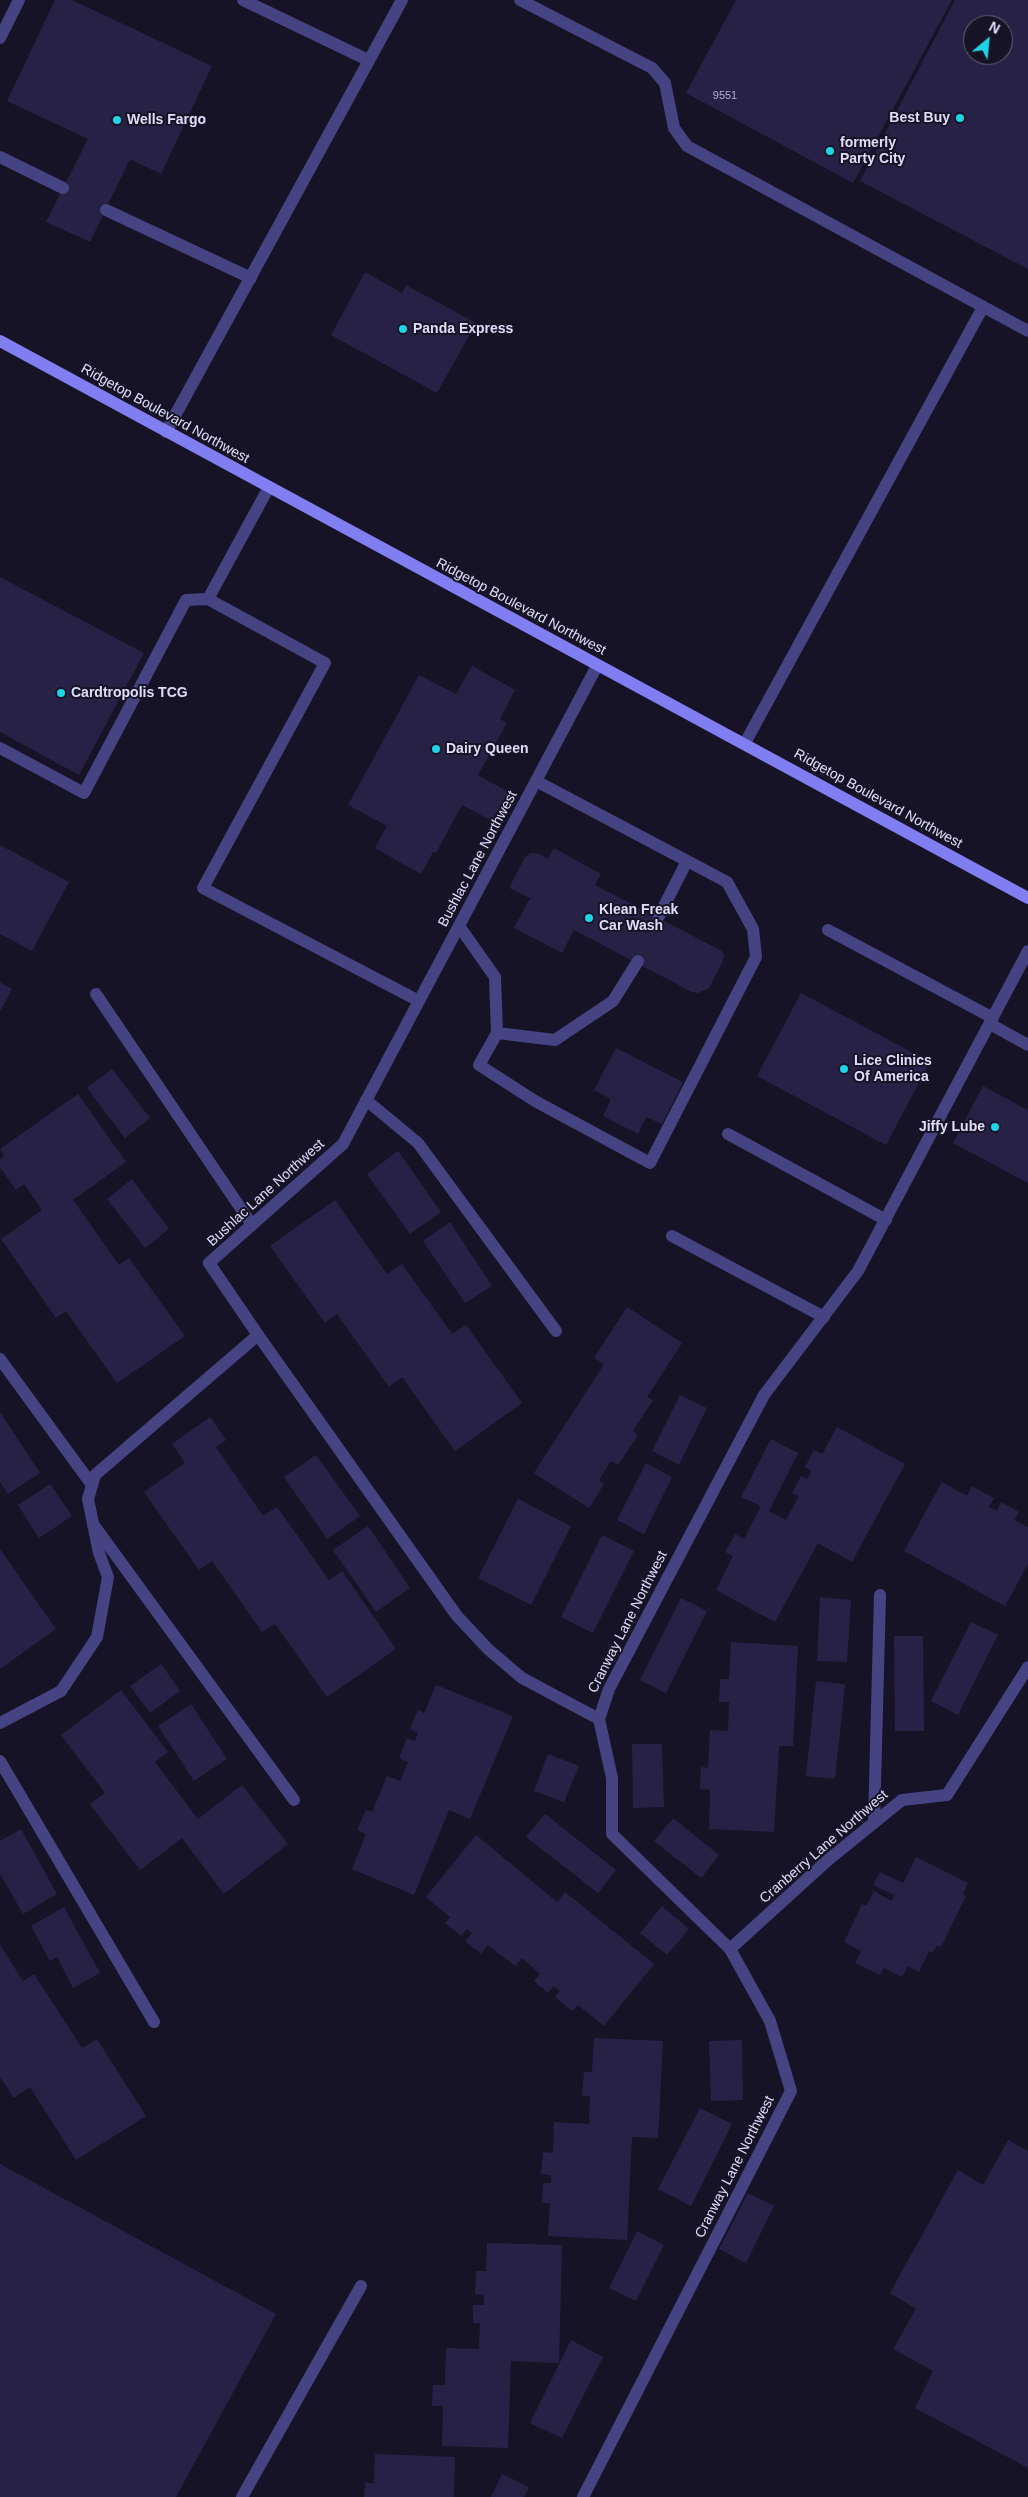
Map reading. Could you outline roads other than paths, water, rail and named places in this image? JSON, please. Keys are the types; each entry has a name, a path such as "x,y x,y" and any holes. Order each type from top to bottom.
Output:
{"main road":[{"name":"Ridgetop Boulevard Northwest","path":"0,341 1028,898"}],"street":[{"path":"0,38 19,0"},
{"path":"243,0 368,60"},
{"path":"166,432 402,0"},
{"path":"520,0 652,68 665,83 674,128 687,146 1028,331"},
{"path":"0,157 63,188"},
{"path":"106,210 251,278"},
{"path":"745,744 983,307"},
{"path":"208,599 269,487"},
{"path":"0,748 84,793 186,600 208,599 325,663 203,888 419,1001"},
{"name":"Bushlac Lane Northwest","path":"258,1335 209,1263 342,1144 598,666"},
{"path":"459,926 495,977 497,1033 480,1065 535,1102 650,1163 756,957 754,929 726,882 536,781"},
{"path":"659,916 687,861"},
{"path":"828,930 992,1021 1028,1045"},
{"name":"Cranway Lane Northwest","path":"583,2497 791,2092 770,2021 730,1949 612,1834 612,1778 599,1719 609,1689 764,1395 858,1271 1028,951"},
{"path":"497,1033 555,1040 613,1001 638,962"},
{"path":"96,994 252,1225"},
{"path":"366,1100 418,1143 556,1331"},
{"path":"728,1134 886,1220"},
{"path":"672,1236 824,1317"},
{"path":"0,1723 61,1691 97,1637 108,1577 99,1553 88,1499 94,1474 258,1335 457,1616 488,1650 522,1678 599,1719"},
{"path":"0,1359 92,1485"},
{"path":"93,1524 294,1800"},
{"path":"874,1823 880,1595"},
{"name":"Cranberry Lane Northwest","path":"730,1949 828,1860 902,1800 948,1795 1028,1666"},
{"path":"0,1761 154,2022"},
{"path":"242,2497 361,2286"}],"place":[{"name":"Best Buy","path":"960,118"},
{"name":"Wells Fargo","path":"117,120"},
{"name":"formerly Party City","path":"830,151"},
{"name":"Panda Express","path":"403,329"},
{"name":"Cardtropolis TCG","path":"61,693"},
{"name":"Dairy Queen","path":"436,749"},
{"name":"Klean Freak Car Wash","path":"589,918"},
{"name":"Lice Clinics Of America","path":"844,1069"},
{"name":"Jiffy Lube","path":"995,1127"}]}
